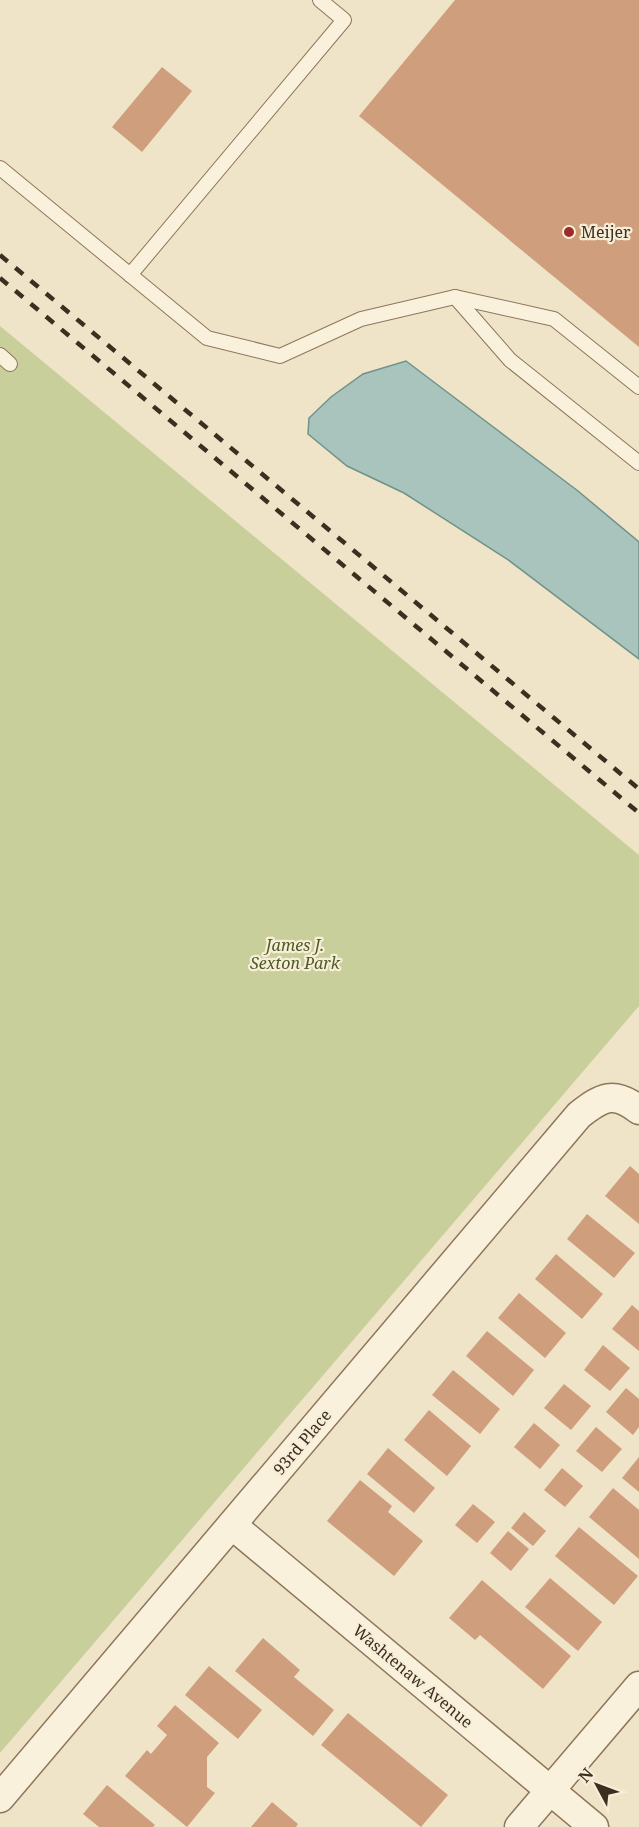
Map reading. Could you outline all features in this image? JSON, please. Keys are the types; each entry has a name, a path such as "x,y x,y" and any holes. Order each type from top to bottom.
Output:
{"street":[{"name":"93rd Place","path":"0,1798 579,1115 596,1101 611,1096 629,1102 639,1110"},
{"name":"Washtenaw Avenue","path":"232,1526 594,1827"},
{"path":"519,1827 639,1686"}],"lane":[{"path":"130,275 344,20 320,0"},
{"path":"0,168 207,338 280,356 361,319 455,297 554,319 639,387"},
{"path":"455,297 510,360 639,463"}],"green space":[{"name":"James J. Sexton Park","path":"0,326 639,855 639,1006 0,1753"}],"water":[{"path":"406,361 578,491 639,542 639,659 507,559 404,493 347,466 308,434 309,418 331,397 363,374"}],"building":[{"name":"Meijer","path":"455,0 639,0 639,347 359,116"},
{"path":"162,67 192,91 142,152 112,127"},
{"path":"630,1166 639,1174 639,1224 605,1196"},
{"path":"587,1214 635,1253 614,1278 567,1239"},
{"path":"556,1254 603,1294 582,1319 535,1279"},
{"path":"519,1293 566,1333 545,1358 498,1318"},
{"path":"632,1305 639,1311 639,1351 612,1329"},
{"path":"487,1331 534,1370 513,1396 466,1356"},
{"path":"603,1345 630,1368 610,1391 584,1370"},
{"path":"453,1370 500,1409 480,1434 432,1395"},
{"path":"564,1384 591,1406 571,1430 544,1408"},
{"path":"626,1388 639,1399 639,1427 633,1435 606,1412"},
{"path":"429,1410 471,1446 447,1476 404,1440"},
{"path":"534,1423 560,1445 540,1469 514,1447"},
{"path":"596,1427 622,1449 602,1472 576,1451"},
{"path":"388,1448 435,1488 414,1513 367,1474"},
{"path":"639,1457 639,1492 622,1478"},
{"path":"562,1468 583,1486 565,1507 544,1490"},
{"path":"360,1480 392,1506 388,1512 423,1541 394,1576 327,1521"},
{"path":"613,1488 639,1510 639,1559 589,1517"},
{"path":"473,1504 495,1522 477,1543 455,1525"},
{"path":"524,1512 546,1531 533,1546 511,1528"},
{"path":"579,1527 638,1576 614,1605 555,1556"},
{"path":"508,1531 529,1549 511,1571 490,1553"},
{"path":"550,1578 602,1622 578,1651 525,1607"},
{"path":"482,1580 571,1656 543,1689 480,1635 475,1640 449,1618"},
{"path":"263,1638 300,1670 294,1677 334,1710 313,1736 235,1671"},
{"path":"209,1666 262,1710 238,1739 185,1695"},
{"path":"175,1705 219,1743 207,1757 207,1787 215,1793 187,1827 125,1776 147,1750 151,1754 167,1735 157,1726"},
{"path":"348,1713 448,1795 421,1827 321,1745"},
{"path":"107,1785 155,1825 153,1827 99,1827 83,1814"},
{"path":"272,1802 298,1824 296,1827 251,1827"}],"railway":[{"path":"0,255 639,789"},
{"path":"0,278 639,813"}],"place":[{"name":"Meijer","path":"569,232"}]}
